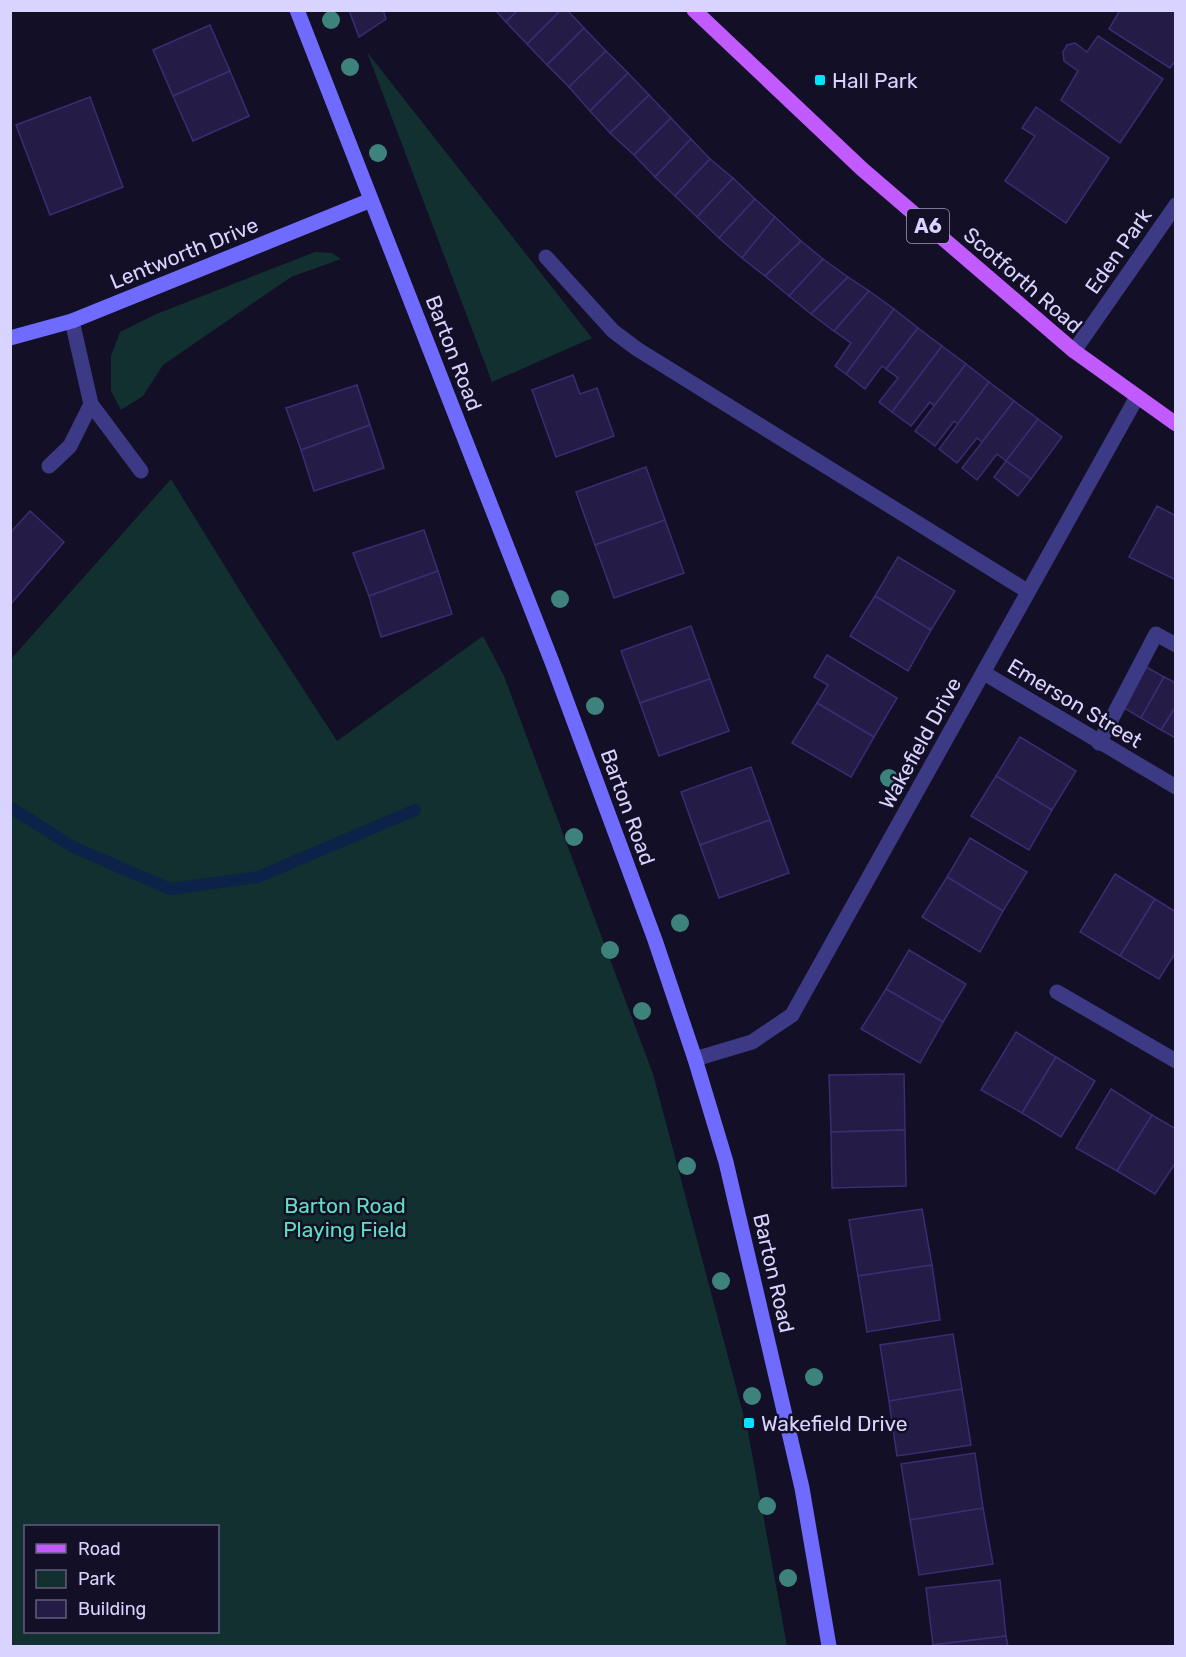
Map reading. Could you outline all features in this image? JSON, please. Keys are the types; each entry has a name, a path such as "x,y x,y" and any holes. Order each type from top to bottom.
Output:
{"main road":[{"name":"Scotforth Road","path":"694,10 862,169 1074,351 1176,424"}],"street":[{"name":"Barton Road","path":"297,10 552,662 655,940 695,1059 726,1162 799,1478 829,1647"},
{"name":"Lentworth Drive","path":"10,338 72,321 371,200"},
{"name":"Eden Park","path":"1074,351 1176,205"},
{"path":"546,257 613,331 637,349 1027,591"},
{"path":"72,321 91,405 141,471"},
{"name":"Wakefield Drive","path":"695,1059 752,1042 792,1015 984,673 1027,591 1137,398"},
{"path":"49,466 70,447 91,405"},
{"path":"1099,743 1156,634 1176,645"},
{"name":"Emerson Street","path":"984,673 1176,787"},
{"path":"1058,992 1176,1061"}],"green space":[{"path":"367,52 592,338 492,382"},
{"path":"315,252 332,253 341,259 291,277 163,365 143,396 121,410 111,391 111,356 120,332 154,315"},
{"name":"Barton Road Playing Field","path":"171,479 337,741 483,636 504,676 653,1074 748,1432 787,1646 11,1646 11,659"}],"building":[{"path":"349,10 383,10 386,19 359,37"},
{"path":"495,10 518,10 506,22"},
{"path":"518,10 561,10 527,44 506,22"},
{"path":"561,10 567,10 584,28 547,65 527,44"},
{"path":"1120,10 1176,10 1176,60 1170,68 1109,29"},
{"path":"210,25 230,71 173,96 153,50"},
{"path":"584,28 606,51 569,87 547,65"},
{"path":"1098,36 1163,79 1120,143 1061,100 1078,71 1064,61 1063,52 1067,45 1075,43 1087,52"},
{"path":"606,51 628,73 590,111 569,87"},
{"path":"230,71 249,116 193,141 173,96"},
{"path":"628,73 649,95 610,133 590,111"},
{"path":"649,95 671,118 634,155 610,133"},
{"path":"90,97 123,187 50,215 16,125"},
{"path":"1036,107 1109,158 1066,223 1005,181 1035,136 1022,128"},
{"path":"671,118 691,139 655,177 634,155"},
{"path":"691,139 710,159 675,196 655,177"},
{"path":"710,159 733,178 697,217 675,196"},
{"path":"733,178 755,199 719,238 697,217"},
{"path":"755,199 775,217 742,258 719,238"},
{"path":"775,217 801,241 765,276 742,258"},
{"path":"801,241 823,259 789,296 765,276"},
{"path":"823,259 848,277 811,314 789,296"},
{"path":"848,277 869,291 834,331 811,314"},
{"path":"869,291 894,309 846,374 835,366 851,343 834,331"},
{"path":"894,309 918,328 886,369 882,366 865,389 846,374"},
{"path":"918,328 942,346 892,412 879,402 898,378 886,369"},
{"path":"942,346 966,364 934,406 930,402 911,426 892,412"},
{"path":"966,364 989,382 958,424 954,421 935,446 915,431"},
{"path":"573,375 580,394 597,388 614,436 556,457 532,390"},
{"path":"989,382 1014,401 982,442 977,438 957,463 939,449"},
{"path":"357,385 370,425 301,450 286,408"},
{"path":"1014,401 1038,419 1006,461 997,454 977,480 962,468"},
{"path":"1038,419 1062,437 1031,479 1006,461"},
{"path":"370,425 384,468 314,491 301,450"},
{"path":"1006,461 1031,479 1018,496 994,477"},
{"path":"646,467 665,520 595,545 576,492"},
{"path":"1157,506 1176,516 1176,580 1129,557"},
{"path":"30,511 64,542 10,605 10,533"},
{"path":"665,520 684,573 614,598 595,545"},
{"path":"424,530 438,571 369,596 353,553"},
{"path":"898,557 955,591 931,630 875,596"},
{"path":"438,571 452,614 381,637 369,596"},
{"path":"875,596 931,630 908,671 850,636"},
{"path":"691,626 710,679 640,703 621,651"},
{"path":"827,655 897,698 874,737 817,703 828,685 814,677"},
{"path":"1143,665 1164,677 1141,718 1119,705"},
{"path":"1164,677 1176,683 1176,706 1161,730 1141,718"},
{"path":"710,679 729,731 659,756 640,703"},
{"path":"817,703 874,737 851,777 792,743"},
{"path":"1176,706 1176,738 1161,730"},
{"path":"1020,737 1076,771 1052,810 996,776"},
{"path":"751,767 770,820 700,845 681,792"},
{"path":"996,776 1052,810 1029,850 971,816"},
{"path":"770,820 789,873 719,898 700,845"},
{"path":"970,838 1027,872 1003,911 947,877"},
{"path":"1115,874 1155,899 1120,956 1080,932"},
{"path":"947,877 1003,911 980,952 922,917"},
{"path":"1155,899 1176,912 1176,952 1159,979 1120,956"},
{"path":"909,950 966,984 943,1022 886,989"},
{"path":"886,989 943,1022 920,1063 861,1029"},
{"path":"1016,1032 1056,1057 1022,1113 981,1090"},
{"path":"1056,1057 1095,1081 1061,1137 1022,1113"},
{"path":"904,1074 905,1130 831,1132 829,1075"},
{"path":"1111,1089 1152,1115 1117,1171 1076,1148"},
{"path":"1152,1115 1176,1129 1176,1162 1155,1194 1117,1171"},
{"path":"905,1130 906,1186 832,1188 831,1132"},
{"path":"922,1209 932,1265 858,1276 849,1220"},
{"path":"932,1265 940,1320 867,1332 858,1276"},
{"path":"953,1334 962,1389 889,1401 880,1345"},
{"path":"962,1389 971,1445 897,1456 889,1401"},
{"path":"975,1453 983,1508 910,1520 901,1464"},
{"path":"983,1508 993,1564 919,1575 910,1520"},
{"path":"1000,1580 1006,1636 933,1645 926,1588"},
{"path":"1006,1636 1008,1646 933,1646 933,1645"}],"waterway":[{"path":"10,807 73,847 170,889 258,877 415,810"}],"place":[{"name":"Hall Park","path":"820,80"},
{"name":"Wakefield Drive","path":"749,1423"}]}
